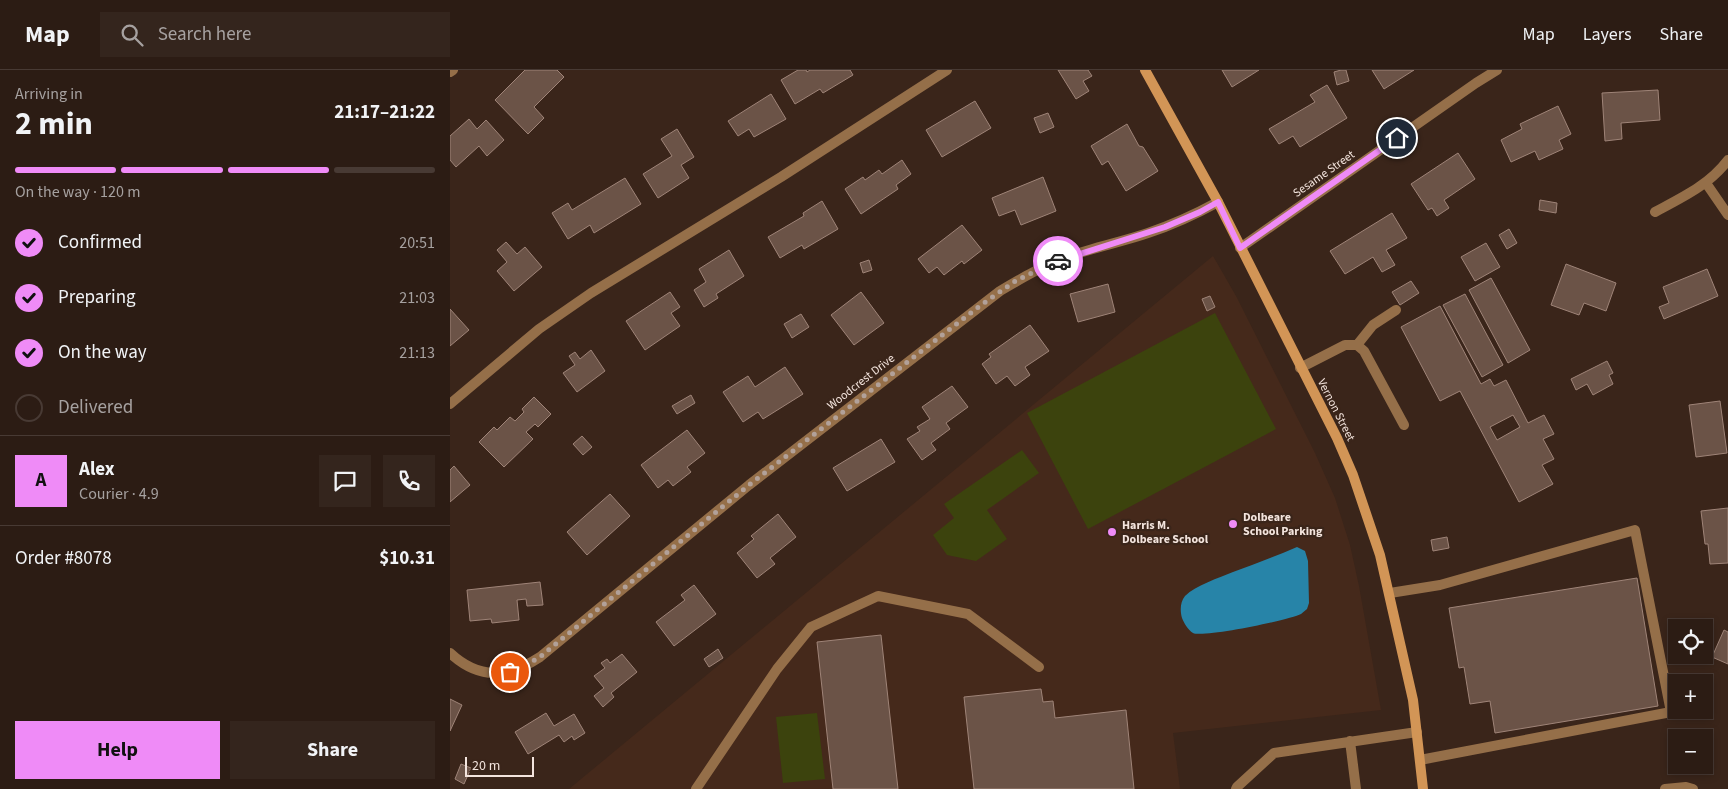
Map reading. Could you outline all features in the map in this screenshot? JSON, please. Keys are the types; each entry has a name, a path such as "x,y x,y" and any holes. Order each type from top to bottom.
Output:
{"main road":[{"name":"Vernon Street","path":"1146,70 1218,202 1300,368 1337,438 1353,475 1380,555 1390,593 1413,700 1423,789"}],"street":[{"path":"450,404 539,329 591,293 781,177 947,70"},
{"name":"Sesame Street","path":"1240,248 1476,83 1498,70"},
{"path":"1655,212 1692,193 1718,172 1728,160"},
{"path":"1706,183 1728,215"},
{"name":"Woodcrest Drive","path":"450,653 472,669 490,673 510,672 540,657 749,485 1000,291 1032,272 1068,257 1165,227 1218,202"},
{"path":"1357,345 1373,325 1396,310"},
{"path":"1300,368 1345,345 1357,345 1364,351 1404,425"},
{"path":"1390,593 1440,585 1634,530 1671,712 1420,760"},
{"path":"696,789 777,669 811,627 878,596 968,614 1039,667"},
{"path":"1236,789 1274,753 1417,732"},
{"path":"1350,741 1356,789"},
{"path":"1665,789 1686,787 1693,789"}],"shaded area":[{"name":"Harris M. Dolbeare School","path":"1213,256 1236,296 1315,453 1335,498 1350,545 1359,586 1381,710 1173,733 1180,789 569,789"}],"green space":[{"path":"1215,313 1276,429 1088,529 1027,413"},
{"path":"1022,450 1039,473 987,510 1007,539 976,561 947,555 933,535 954,518 944,504"},
{"path":"817,713 825,779 783,783 776,717"}],"water":[{"path":"1297,547 1305,551 1308,561 1309,603 1307,609 1301,614 1265,624 1213,633 1193,633 1186,626 1181,612 1182,601 1195,588"}],"building":[{"path":"525,70 557,70 564,77 534,107 544,118 528,134 495,100"},
{"path":"798,70 806,70 807,72 810,70 850,70 853,75 823,93 820,89 795,104 781,80"},
{"path":"1058,70 1088,70 1092,76 1083,81 1089,91 1076,99"},
{"path":"1222,70 1259,70 1232,87"},
{"path":"1346,70 1349,81 1337,85 1334,72"},
{"path":"1372,70 1414,70 1384,89"},
{"path":"1327,85 1347,118 1300,147 1293,136 1279,144 1269,129 1315,102 1310,95"},
{"path":"1658,90 1660,120 1621,123 1622,139 1605,141 1602,93"},
{"path":"771,94 786,119 754,137 749,129 738,136 728,121"},
{"path":"975,101 991,128 942,157 926,130"},
{"path":"1558,106 1571,134 1559,140 1563,149 1539,160 1535,151 1511,162 1501,140 1522,129 1520,124"},
{"path":"1048,113 1054,127 1040,133 1034,118"},
{"path":"469,119 477,129 486,120 504,140 487,156 479,146 456,167 450,160 450,136"},
{"path":"1127,124 1139,146 1143,147 1158,171 1126,191 1108,161 1102,165 1091,146"},
{"path":"677,129 694,157 681,165 689,178 658,198 643,174 672,156 661,139"},
{"path":"1458,153 1475,179 1444,200 1449,208 1437,216 1432,208 1428,210 1411,184"},
{"path":"902,160 911,174 896,185 898,189 861,214 845,189 863,177 865,180 879,170 882,174"},
{"path":"1043,177 1056,211 1021,225 1015,210 999,216 992,198"},
{"path":"625,178 641,204 594,233 590,225 568,239 552,213 568,203 572,210"},
{"path":"1540,200 1557,203 1556,213 1539,210"},
{"path":"822,201 838,229 804,249 802,245 780,258 768,237 804,216 803,213"},
{"path":"1392,213 1407,238 1386,250 1395,265 1382,272 1373,257 1345,274 1330,251"},
{"path":"962,225 982,250 964,264 962,261 944,275 937,267 929,273 918,259"},
{"path":"1509,229 1517,243 1507,249 1499,235"},
{"path":"506,242 517,254 525,247 542,267 514,291 497,271 507,262 497,250"},
{"path":"1486,243 1500,267 1475,281 1461,257"},
{"path":"729,250 744,276 716,294 718,298 704,307 694,290 706,282 699,269"},
{"path":"869,260 872,270 863,273 860,263"},
{"path":"1566,264 1616,283 1606,311 1584,303 1579,315 1551,305"},
{"path":"1707,269 1718,296 1664,319 1659,307 1669,303 1663,287"},
{"path":"1491,278 1530,350 1508,363 1469,290"},
{"path":"1411,281 1419,293 1400,305 1392,292"},
{"path":"1108,284 1115,312 1078,322 1070,294"},
{"path":"670,292 680,307 671,313 680,326 645,350 626,321"},
{"path":"861,292 884,323 854,345 831,315"},
{"path":"1465,294 1503,365 1482,377 1443,305"},
{"path":"1210,296 1215,307 1207,311 1202,299"},
{"path":"1440,306 1481,384 1490,379 1494,386 1506,380 1528,423 1544,415 1554,434 1543,439 1554,459 1542,465 1553,484 1519,502 1460,391 1440,401 1401,327","holes":["1513,415 1520,427 1497,440 1490,427"]},
{"path":"450,309 469,330 450,346"},
{"path":"801,314 809,327 792,338 784,324"},
{"path":"1030,325 1049,351 1025,367 1030,375 1015,386 1007,376 996,384 982,364 991,357 989,354"},
{"path":"591,350 605,371 577,392 563,373 575,365 569,356 575,352 580,359"},
{"path":"1607,361 1613,373 1609,375 1613,384 1593,395 1587,384 1576,390 1571,379"},
{"path":"785,367 803,394 763,419 758,412 743,422 723,392 748,376 755,387"},
{"path":"952,386 968,407 946,423 950,429 931,443 936,450 922,460 907,439 920,431 917,427 930,419 922,407"},
{"path":"691,395 695,403 677,414 672,406"},
{"path":"534,397 551,414 538,427 535,424 526,432 533,439 504,467 479,442 494,427 497,430 510,417 515,421 524,412 522,409"},
{"path":"1720,401 1727,453 1696,457 1689,405"},
{"path":"687,430 705,453 687,467 691,472 673,486 668,480 658,488 641,465"},
{"path":"582,436 592,447 583,455 573,444"},
{"path":"881,439 895,462 847,491 833,468"},
{"path":"454,466 470,485 450,502 450,470"},
{"path":"610,494 630,516 587,555 567,532"},
{"path":"1728,508 1728,563 1710,564 1708,544 1705,544 1701,511"},
{"path":"778,514 796,537 770,558 775,564 757,578 737,553 754,539 751,536"},
{"path":"1447,537 1449,548 1433,551 1431,540"},
{"path":"1637,578 1658,706 1495,733 1490,701 1470,704 1464,667 1459,668 1449,608"},
{"path":"540,582 543,605 527,606 526,599 517,600 519,620 492,623 491,619 470,621 467,590"},
{"path":"694,585 716,614 674,646 656,622 685,600 681,595"},
{"path":"1724,630 1728,632 1728,664 1713,657"},
{"path":"881,635 898,789 833,789 817,642"},
{"path":"718,649 723,658 709,667 704,659"},
{"path":"622,654 637,672 611,693 614,697 603,707 594,696 604,688 594,676 605,668 601,663 607,659 610,663"},
{"path":"1041,689 1043,702 1053,701 1055,718 1126,710 1134,789 974,789 964,697"},
{"path":"450,699 462,705 450,731"},
{"path":"546,713 554,726 574,714 585,733 574,740 572,736 564,742 559,735 528,754 515,732"},
{"path":"461,764 471,768 464,784 455,779"}],"way so far":[{"path":"510,672 540,657 749,485 981,305 1017,280 1058,261"}],"place":[{"name":"Dolbeare School Parking","path":"1233,524"},
{"name":"Harris M. Dolbeare School","path":"1112,532"}],"route":[{"path":"1058,261 1165,227 1218,202 1240,248 1397,138"}]}
